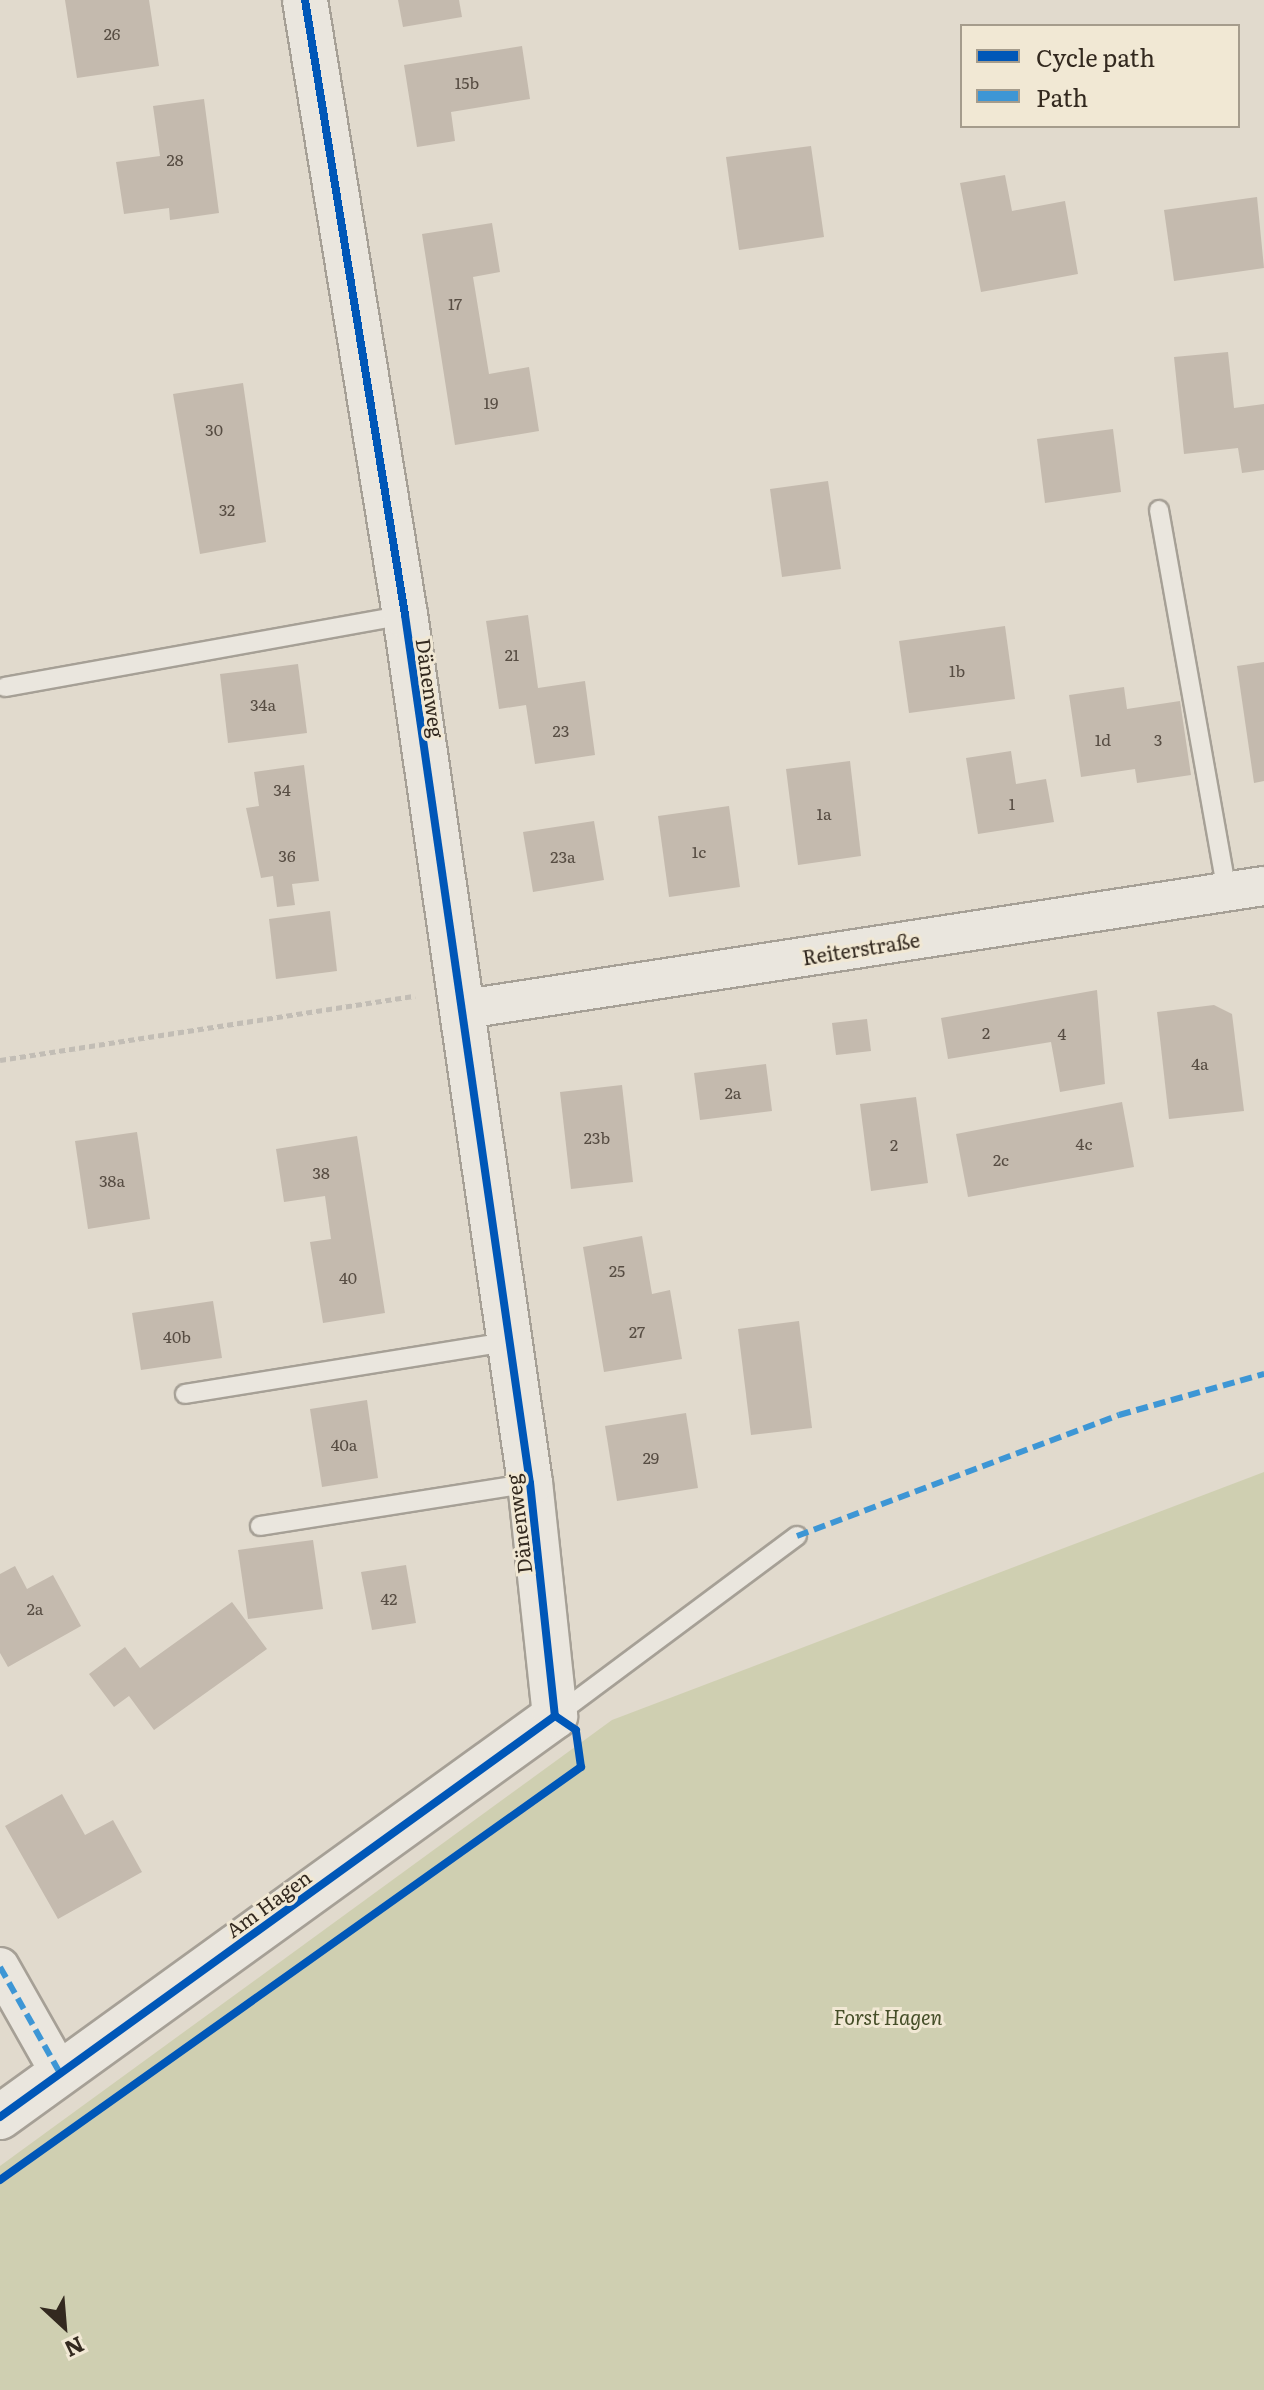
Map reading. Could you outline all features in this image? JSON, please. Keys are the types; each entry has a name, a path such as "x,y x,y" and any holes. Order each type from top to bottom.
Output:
{"street":[{"name":"Dänenweg","path":"305,0 405,615 506,1342 530,1483 555,1716"},
{"name":"Reiterstraße","path":"457,1000 1264,886"},
{"name":"Am Hagen","path":"0,2117 555,1716"},
{"path":"0,1967 60,2073"}],"lane":[{"path":"1159,510 1227,892"},
{"path":"5,687 405,615"},
{"path":"185,1394 506,1342"},
{"path":"260,1526 530,1483"},
{"path":"555,1716 797,1536"}],"path":[{"path":"0,1060 457,1000"},
{"path":"0,2180 581,1767 576,1730 555,1716"}],"green space":[{"name":"Forst Hagen","path":"1264,1472 1264,2390 0,2390 0,2166 612,1720"}],"building":[{"path":"65,0 149,0 159,66 77,78"},
{"path":"398,0 459,0 462,17 403,27"},
{"path":"522,46 530,99 451,112 455,141 417,147 404,65"},
{"path":"204,99 219,213 170,220 169,208 124,214 116,162 160,156 153,106"},
{"path":"811,146 824,237 739,250 726,157"},
{"path":"1005,175 1012,211 1065,201 1078,274 981,292 960,183"},
{"path":"1257,197 1264,268 1174,281 1164,210"},
{"path":"492,223 500,272 473,277 489,374 529,367 539,431 455,445 422,234"},
{"path":"1228,352 1234,408 1264,404 1264,470 1242,473 1238,448 1184,454 1174,357"},
{"path":"243,383 266,542 200,554 173,394"},
{"path":"1113,429 1121,492 1045,503 1037,439"},
{"path":"828,481 841,569 782,577 770,489"},
{"path":"528,615 538,688 585,681 595,755 535,764 526,705 499,709 486,621"},
{"path":"1005,626 1015,699 909,713 899,641"},
{"path":"1264,662 1264,781 1254,783 1237,666"},
{"path":"298,664 307,733 228,743 220,674"},
{"path":"1124,687 1127,709 1180,701 1191,775 1137,783 1135,769 1081,777 1069,695"},
{"path":"1011,751 1016,784 1046,779 1054,822 978,834 966,758"},
{"path":"850,761 861,856 798,865 786,769"},
{"path":"304,765 319,881 292,884 295,905 277,907 273,876 261,878 246,808 259,806 254,772"},
{"path":"729,806 740,887 669,897 658,816"},
{"path":"594,821 604,880 533,892 523,832"},
{"path":"330,911 337,971 276,979 269,919"},
{"path":"1097,990 1105,1084 1060,1092 1051,1042 948,1059 941,1018"},
{"path":"1214,1005 1232,1014 1244,1111 1169,1119 1157,1012"},
{"path":"867,1019 871,1051 836,1055 832,1023"},
{"path":"766,1064 772,1111 700,1120 694,1073"},
{"path":"622,1085 633,1182 571,1189 560,1092"},
{"path":"916,1097 928,1183 871,1191 860,1104"},
{"path":"1122,1102 1134,1167 968,1197 956,1134"},
{"path":"137,1132 150,1219 88,1229 75,1141"},
{"path":"357,1136 385,1313 323,1323 310,1242 331,1239 325,1196 284,1202 276,1149"},
{"path":"642,1236 652,1294 670,1290 682,1359 604,1372 583,1247"},
{"path":"213,1301 222,1358 141,1370 132,1313"},
{"path":"799,1321 812,1428 751,1435 738,1329"},
{"path":"367,1400 378,1478 322,1487 310,1409"},
{"path":"686,1413 698,1488 617,1501 605,1426"},
{"path":"313,1540 323,1609 248,1619 238,1550"},
{"path":"406,1565 416,1623 372,1630 361,1572"},
{"path":"15,1566 27,1589 53,1575 81,1626 8,1667 0,1653 0,1574"},
{"path":"232,1602 267,1649 154,1730 129,1696 114,1707 89,1674 125,1647 140,1668"},
{"path":"62,1794 85,1835 113,1820 142,1872 58,1919 5,1826"}],"marked path":[{"path":"797,1536 1119,1415 1264,1374"},
{"path":"0,1967 60,2073"}],"cycle path":[{"path":"305,0 405,615 530,1483 555,1716"},
{"path":"0,2117 555,1716"},
{"path":"0,2180 581,1767 576,1730 555,1716"}]}
